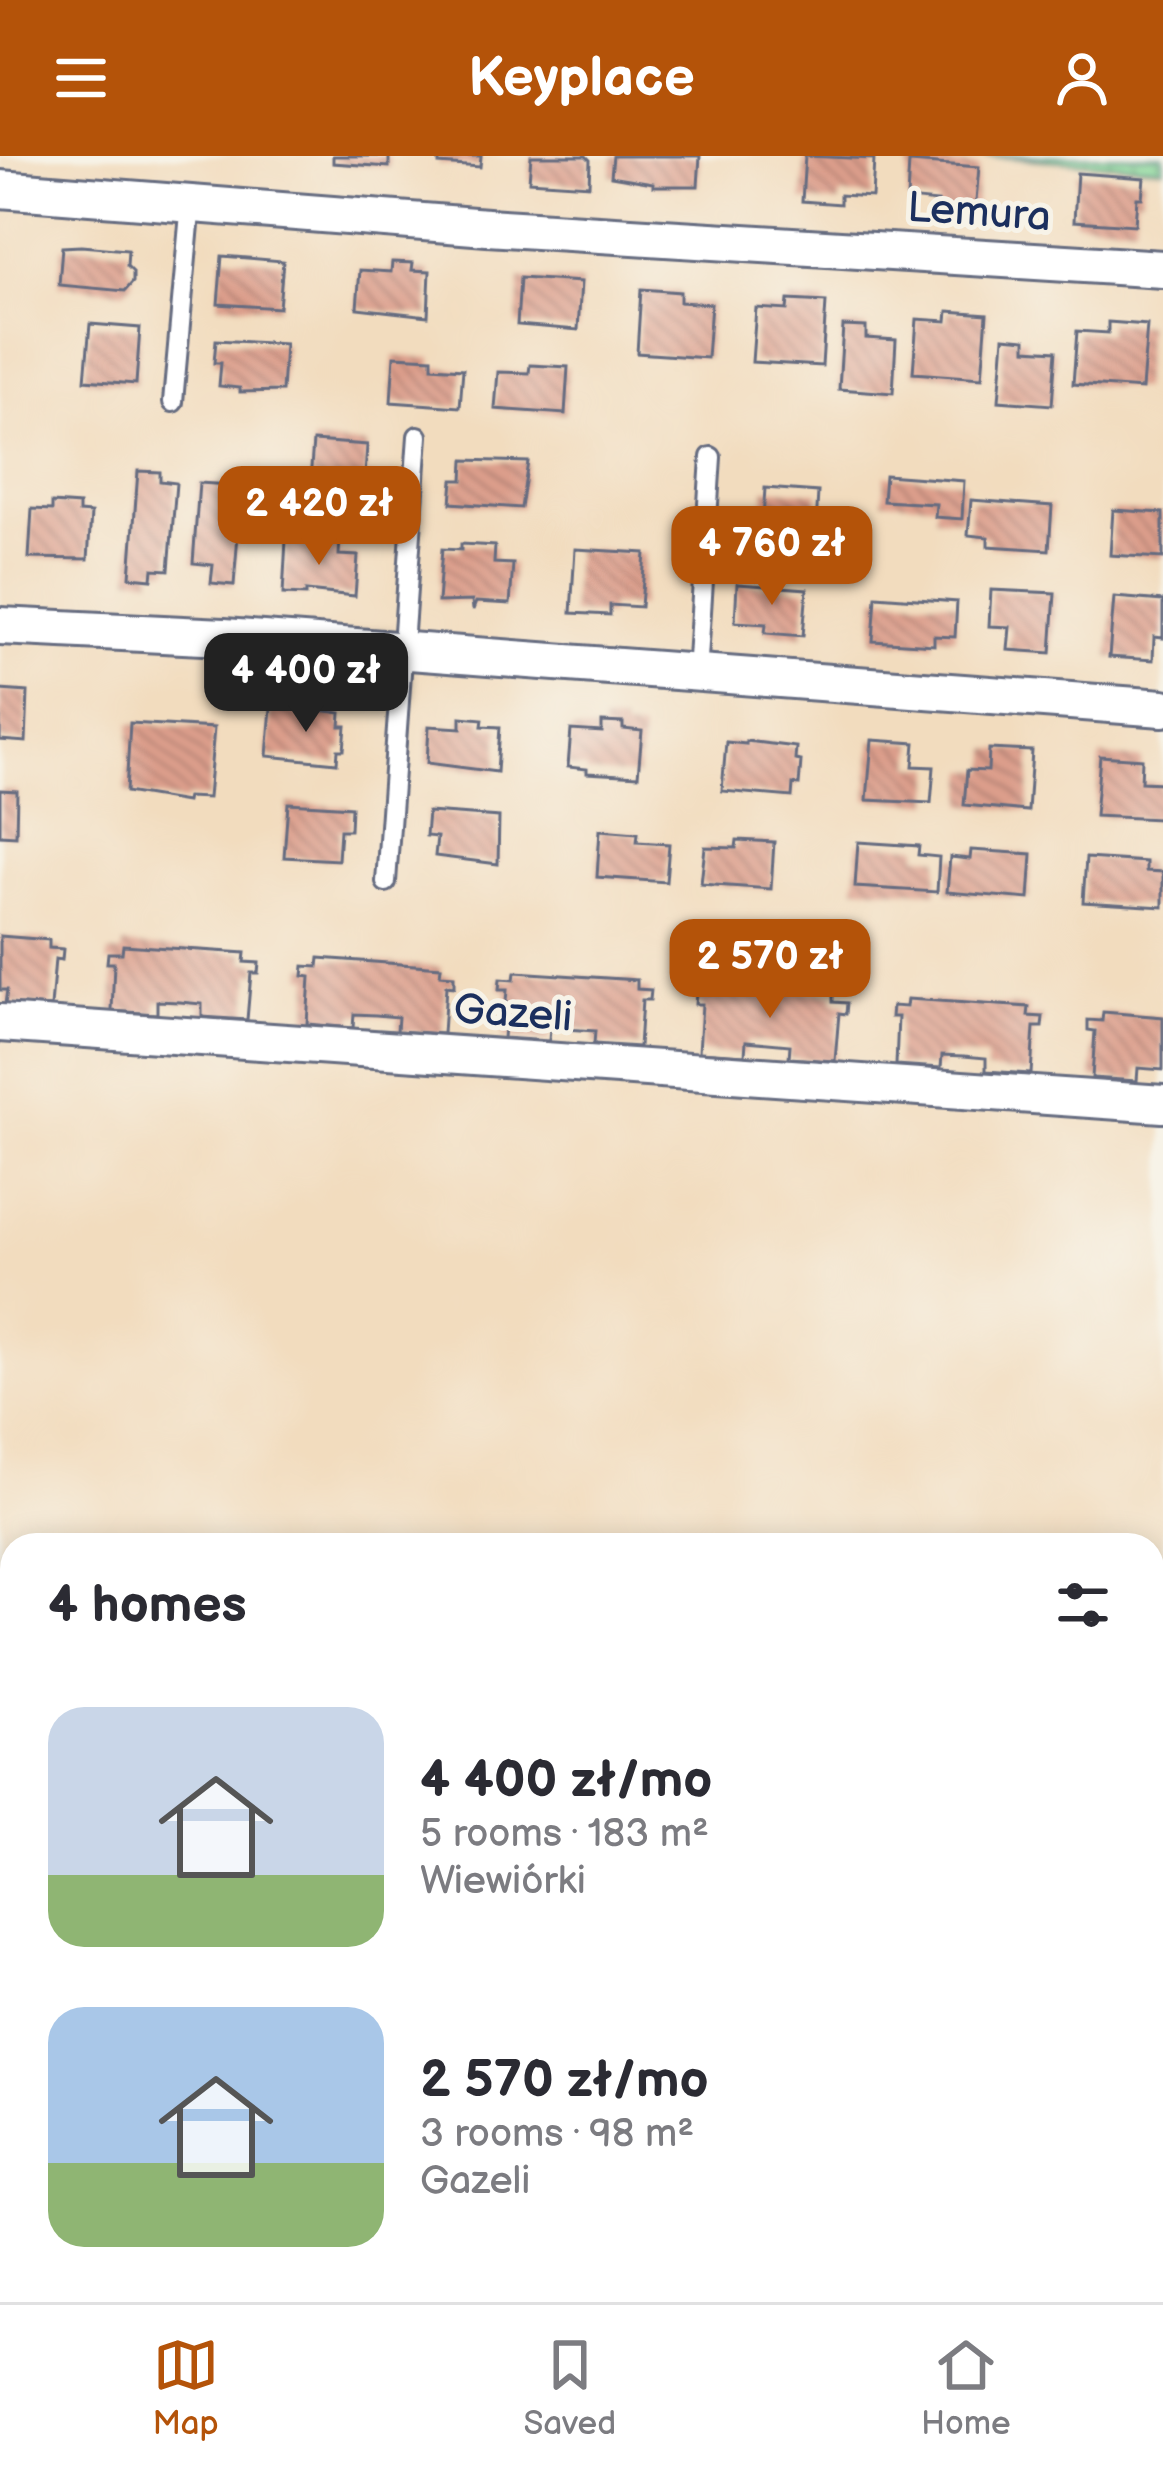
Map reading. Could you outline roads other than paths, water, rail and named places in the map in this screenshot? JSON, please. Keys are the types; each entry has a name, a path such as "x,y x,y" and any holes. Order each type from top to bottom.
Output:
{"street":[{"name":"Lemura","path":"0,189 487,227 1163,269"},
{"path":"0,626 1163,708"},
{"name":"Gazeli","path":"0,1024 1163,1104"}],"lane":[{"path":"173,402 190,202"},
{"path":"386,882 418,436"},
{"path":"698,674 711,457"}]}
